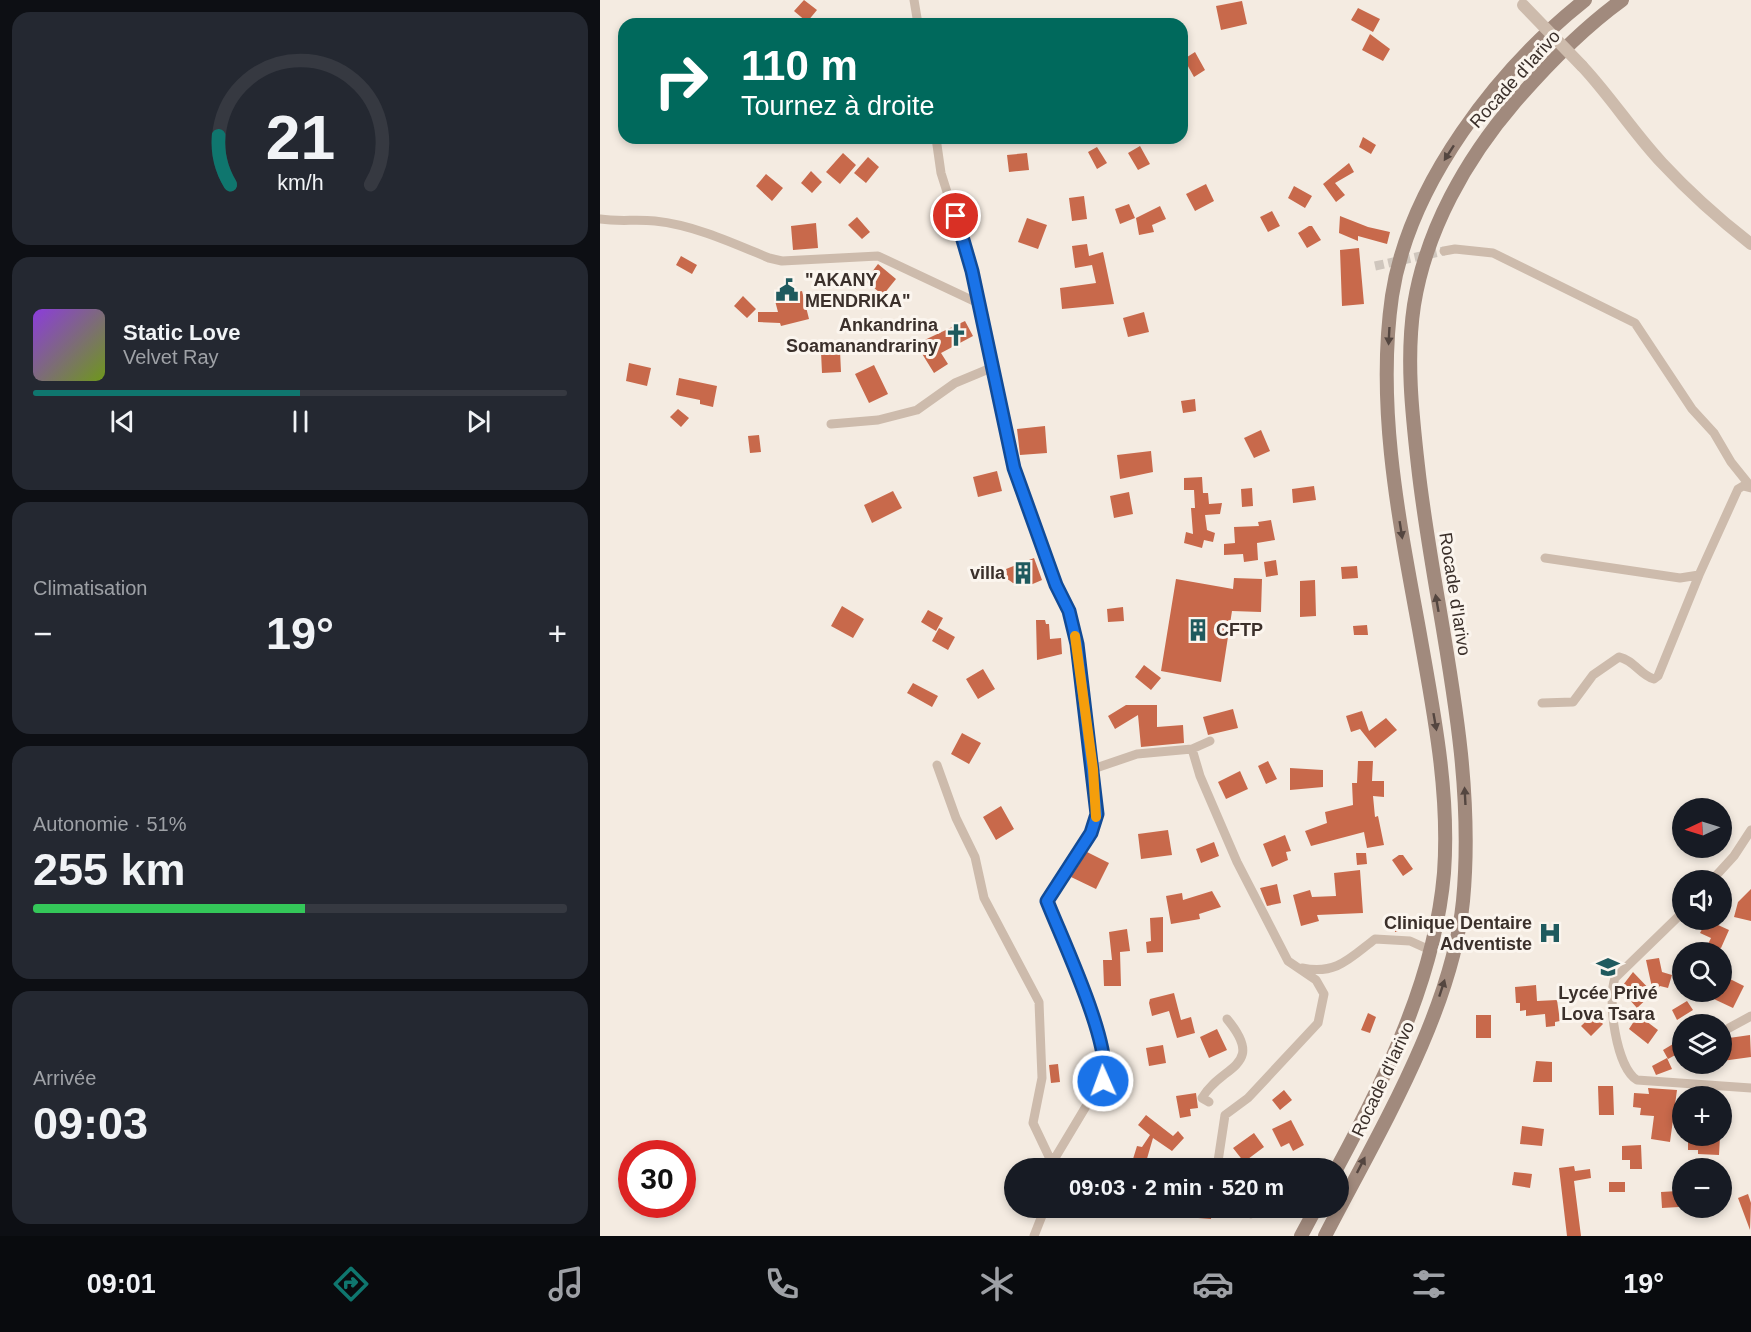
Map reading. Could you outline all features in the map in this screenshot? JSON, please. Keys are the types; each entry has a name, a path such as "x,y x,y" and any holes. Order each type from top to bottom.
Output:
{"main road":[{"name":"Rocade d'Iarivo","path":"1342,1158 1396,1048 1419,988 1438,922 1444,872 1445,812 1437,734 1401,531 1390,446 1387,380 1393,294 1403,249 1419,210 1441,166 1472,118 1530,50 1585,0"},
{"name":"Rocade d'Iarivo","path":"1325,1236 1427,1030 1454,947 1462,906 1467,828 1461,744 1431,566 1414,432 1411,338 1422,267 1453,192 1480,146 1537,76 1583,31 1622,0"},
{"path":"1301,1236 1311,1218"}],"street":[{"path":"914,0 917,18"},
{"path":"1521,2 1609,95 1661,162 1718,218 1751,244"},
{"path":"937,144 941,173 972,271 1014,468 1056,585 1069,611 1077,644 1093,769 1097,814 1091,833 1047,901 1099,1032 1106,1073 1057,1158"},
{"path":"600,219 628,223 653,220 679,225 782,261 878,256 978,303"},
{"path":"1444,251 1455,249 1493,253 1635,323 1692,409 1714,433 1731,462 1751,487"},
{"path":"831,424 878,420 917,410 955,383 991,368"},
{"path":"1542,703 1573,702 1593,675 1619,657 1629,660 1648,677 1654,679 1658,676 1699,575 1738,489 1743,486 1751,487"},
{"path":"1545,558 1680,578 1699,575"},
{"path":"1093,769 1137,754 1192,749 1210,741"},
{"path":"1192,749 1200,776 1237,861 1288,961 1316,980 1324,994 1318,1023 1248,1098 1225,1115 1219,1158"},
{"path":"937,765 956,818 975,856 984,898 1039,1002 1042,1078 1033,1123 1048,1158"},
{"path":"1721,870 1734,856 1751,830"},
{"path":"1672,923 1615,978 1611,989 1618,1049 1624,1068 1637,1080 1751,1088"},
{"path":"1296,967 1320,972 1341,965 1375,939 1410,941 1430,950"},
{"path":"1732,1026 1751,1016"},
{"path":"1209,1102 1203,1098 1206,1091 1217,1079 1236,1068 1242,1052 1239,1034 1227,1019"},
{"path":"1034,1236 1041,1218"}],"building":[{"path":"804,0 817,10 810,18 802,18 794,11"},
{"path":"1242,1 1247,24 1221,30 1216,6"},
{"path":"1358,8 1380,19 1373,32 1351,20"},
{"path":"1370,34 1390,49 1383,61 1362,50"},
{"path":"1195,52 1205,70 1194,77 1188,66 1188,56"},
{"path":"1363,137 1376,145 1371,154 1359,147"},
{"path":"1140,146 1150,164 1138,170 1128,153"},
{"path":"1097,147 1107,163 1097,169 1088,152"},
{"path":"843,153 856,165 840,184 826,172"},
{"path":"1027,153 1029,170 1009,172 1007,155"},
{"path":"868,157 879,167 866,183 854,173"},
{"path":"1349,163 1354,172 1335,183 1345,195 1336,202 1323,184"},
{"path":"811,171 822,182 812,193 801,183"},
{"path":"766,174 783,188 772,201 756,186"},
{"path":"1206,184 1214,201 1195,211 1186,194"},
{"path":"1294,186 1312,196 1305,208 1288,198"},
{"path":"1084,196 1087,219 1072,221 1069,198"},
{"path":"1129,204 1135,218 1120,224 1115,209"},
{"path":"1160,206 1166,219 1152,225 1154,232 1139,235 1136,218"},
{"path":"1272,211 1280,226 1268,232 1260,217"},
{"path":"1340,216 1368,227 1390,232 1387,244 1358,236 1358,241 1339,233"},
{"path":"857,217 870,232 862,239 848,225"},
{"path":"1027,218 1047,225 1038,249 1018,242"},
{"path":"816,223 818,248 793,250 791,226"},
{"path":"1312,226 1321,240 1307,248 1298,233"},
{"path":"1087,244 1089,256 1103,252 1114,304 1062,309 1060,288 1096,283 1092,265 1075,268 1072,246"},
{"path":"1359,248 1364,304 1342,306 1340,250"},
{"path":"681,256 697,265 692,274 676,265"},
{"path":"878,264 896,279 883,295 865,281"},
{"path":"802,291 809,319 781,326 780,323 758,322 758,312 778,312 774,297"},
{"path":"743,296 756,309 747,318 734,306"},
{"path":"1144,312 1149,332 1128,337 1123,318"},
{"path":"965,321 973,336 941,353 948,364 934,373 916,344"},
{"path":"840,351 841,372 822,373 821,352"},
{"path":"629,363 651,368 647,386 626,381"},
{"path":"874,365 888,394 869,403 855,374"},
{"path":"679,378 717,386 713,407 700,404 700,400 676,395"},
{"path":"1195,399 1196,411 1183,413 1181,401"},
{"path":"678,409 689,418 681,427 670,417"},
{"path":"1045,426 1047,453 1020,455 1017,429"},
{"path":"1261,430 1270,451 1254,458 1244,438"},
{"path":"759,435 761,452 750,453 748,436"},
{"path":"1151,451 1153,472 1120,479 1117,455"},
{"path":"997,471 1002,491 978,497 973,477"},
{"path":"1202,477 1203,493 1208,493 1209,504 1222,503 1220,514 1205,515 1207,530 1215,533 1213,542 1204,540 1202,548 1184,543 1186,532 1193,534 1191,508 1195,508 1194,490 1184,490 1184,478"},
{"path":"1314,486 1316,500 1293,503 1292,489"},
{"path":"1252,488 1253,506 1242,507 1241,489"},
{"path":"893,491 902,508 872,523 864,505"},
{"path":"1129,492 1133,514 1114,518 1110,496"},
{"path":"1271,520 1275,540 1257,543 1258,560 1244,562 1243,554 1224,555 1224,544 1235,543 1234,527 1259,526 1258,522"},
{"name":"villa","path":"1034,558 1042,580 1028,586 1013,583 1006,578 1006,569"},
{"path":"1276,560 1278,575 1266,577 1264,562"},
{"path":"1357,566 1358,578 1342,579 1341,567"},
{"name":"CFTP","path":"1234,578 1262,579 1261,612 1232,611 1221,682 1161,671 1176,579 1233,589"},
{"path":"1315,580 1316,616 1300,617 1300,581"},
{"path":"842,606 864,619 853,638 831,626"},
{"path":"1123,607 1124,621 1108,622 1107,609"},
{"path":"928,610 943,618 936,631 921,622"},
{"path":"1036,620 1045,620 1046,624 1049,624 1050,639 1061,638 1062,654 1037,660"},
{"path":"1367,625 1368,635 1354,635 1353,626"},
{"path":"939,628 955,637 948,650 932,641"},
{"path":"1144,665 1161,678 1151,690 1135,677"},
{"path":"983,669 995,689 978,699 966,679"},
{"path":"913,683 938,696 932,707 907,693"},
{"path":"1126,705 1157,705 1157,727 1183,725 1184,743 1141,747 1138,715 1115,729 1108,716"},
{"path":"1233,709 1238,728 1208,735 1203,717"},
{"path":"1362,711 1369,731 1386,718 1397,730 1375,748 1360,729 1351,732 1346,716"},
{"path":"962,733 981,743 969,764 951,754"},
{"path":"1268,761 1277,779 1266,784 1258,766"},
{"path":"1358,761 1373,761 1372,781 1384,781 1384,797 1373,796 1375,817 1378,816 1384,845 1367,848 1364,832 1311,846 1305,831 1327,823 1325,812 1353,805 1352,783 1357,783"},
{"path":"1290,768 1323,770 1323,787 1290,790"},
{"path":"1240,771 1248,789 1226,799 1218,782"},
{"path":"1001,806 1014,829 996,840 983,817"},
{"path":"1168,830 1172,855 1141,859 1138,834"},
{"path":"1285,835 1291,851 1286,852 1288,860 1272,867 1263,844"},
{"path":"1214,842 1219,856 1201,863 1196,849"},
{"path":"1087,852 1109,863 1096,889 1071,877"},
{"path":"1356,853 1366,853 1367,864 1357,865"},
{"path":"1403,855 1413,869 1403,876 1392,860"},
{"path":"1360,870 1363,913 1317,915 1319,921 1301,926 1293,895 1310,890 1312,897 1336,896 1334,873"},
{"path":"1277,884 1281,903 1267,906 1260,888"},
{"path":"1751,889 1751,921 1734,917 1738,902"},
{"path":"1212,891 1221,907 1199,914 1200,919 1171,924 1166,896 1182,893 1183,900"},
{"path":"1163,917 1163,952 1147,953 1146,942 1151,941 1150,918"},
{"path":"1409,918 1410,931 1395,932 1395,919"},
{"path":"1127,929 1130,951 1120,952 1121,986 1104,986 1103,960 1112,960 1109,932"},
{"path":"1702,930 1729,930 1724,942 1709,942 1711,938 1700,933"},
{"path":"1659,958 1662,972 1672,975 1668,988 1660,986 1653,992 1646,960"},
{"path":"1633,972 1653,993 1637,1008 1620,989"},
{"path":"1732,980 1744,986 1733,1008 1720,1002 1732,1002"},
{"path":"1536,985 1537,1001 1557,1000 1560,1021 1555,1022 1555,1026 1546,1027 1545,1014 1526,1016 1526,1010 1520,1011 1520,1003 1516,1003 1515,987"},
{"path":"1174,993 1181,1020 1191,1017 1195,1033 1177,1038 1169,1011 1152,1016 1150,999"},
{"path":"1688,1002 1693,1010 1687,1014 1674,1014 1672,1010"},
{"path":"1598,1010 1605,1018 1601,1022 1603,1024 1591,1036 1581,1026"},
{"path":"1368,1013 1376,1017 1370,1033 1361,1030"},
{"path":"1476,1015 1491,1015 1491,1038 1476,1038"},
{"path":"1638,1015 1658,1030 1648,1044 1629,1029"},
{"path":"1217,1029 1227,1050 1209,1058 1200,1037"},
{"path":"1750,1035 1751,1057 1732,1060 1732,1038"},
{"path":"1163,1045 1166,1063 1149,1066 1146,1048"},
{"path":"1672,1045 1672,1057 1668,1059 1663,1050"},
{"path":"1667,1058 1672,1069 1656,1075 1652,1066"},
{"path":"1536,1061 1552,1062 1552,1082 1533,1082"},
{"path":"1058,1064 1060,1082 1051,1083 1049,1065"},
{"path":"1598,1086 1613,1086 1614,1115 1599,1115"},
{"path":"1648,1088 1672,1090 1670,1142 1651,1139 1654,1116 1640,1115 1641,1108 1633,1107 1634,1093 1649,1094"},
{"path":"1284,1090 1292,1100 1280,1110 1272,1100"},
{"path":"1196,1093 1198,1108 1190,1109 1191,1116 1180,1118 1176,1096"},
{"path":"1146,1115 1173,1136 1178,1131 1184,1138 1172,1151 1153,1138 1147,1158 1133,1158 1137,1146 1142,1147 1150,1135 1138,1125"},
{"path":"1291,1120 1304,1145 1293,1151 1289,1143 1281,1147 1272,1129"},
{"path":"1522,1126 1544,1129 1542,1146 1520,1144"},
{"path":"1254,1133 1264,1147 1249,1158 1241,1158 1233,1148"},
{"path":"1641,1145 1642,1169 1630,1169 1630,1160 1622,1160 1622,1146"},
{"path":"1688,1146 1719,1146 1719,1155 1698,1154 1698,1150 1688,1150"},
{"path":"1574,1166 1575,1171 1590,1169 1591,1178 1574,1181 1581,1236 1567,1236 1559,1168"},
{"path":"1514,1172 1532,1174 1530,1188 1512,1185"},
{"path":"1609,1182 1625,1182 1625,1192 1609,1192"},
{"path":"1672,1191 1672,1207 1662,1208 1661,1192"},
{"path":"1748,1194 1751,1203 1750,1230 1738,1198"}],"tunnel":[{"path":"1375,266 1444,251"}],"slow traffic":[{"path":"1075,636 1093,769 1096,817"}],"place":[{"name":"\"AKANY MENDRIKA\"","path":"787,290"},
{"name":"Ankandrina Soamanandrariny","path":"956,335"},
{"name":"villa","path":"1023,573"},
{"name":"CFTP","path":"1198,630"},
{"name":"Clinique Dentaire Adventiste","path":"1550,933"},
{"name":"Lycée Privé Lova Tsara","path":"1608,967"}],"route":[{"path":"956,216 972,271 1014,468 1029,516 1042,541 1056,585 1069,611 1077,644 1097,814 1091,833 1047,901 1099,1032 1106,1073 1103,1081"}]}
